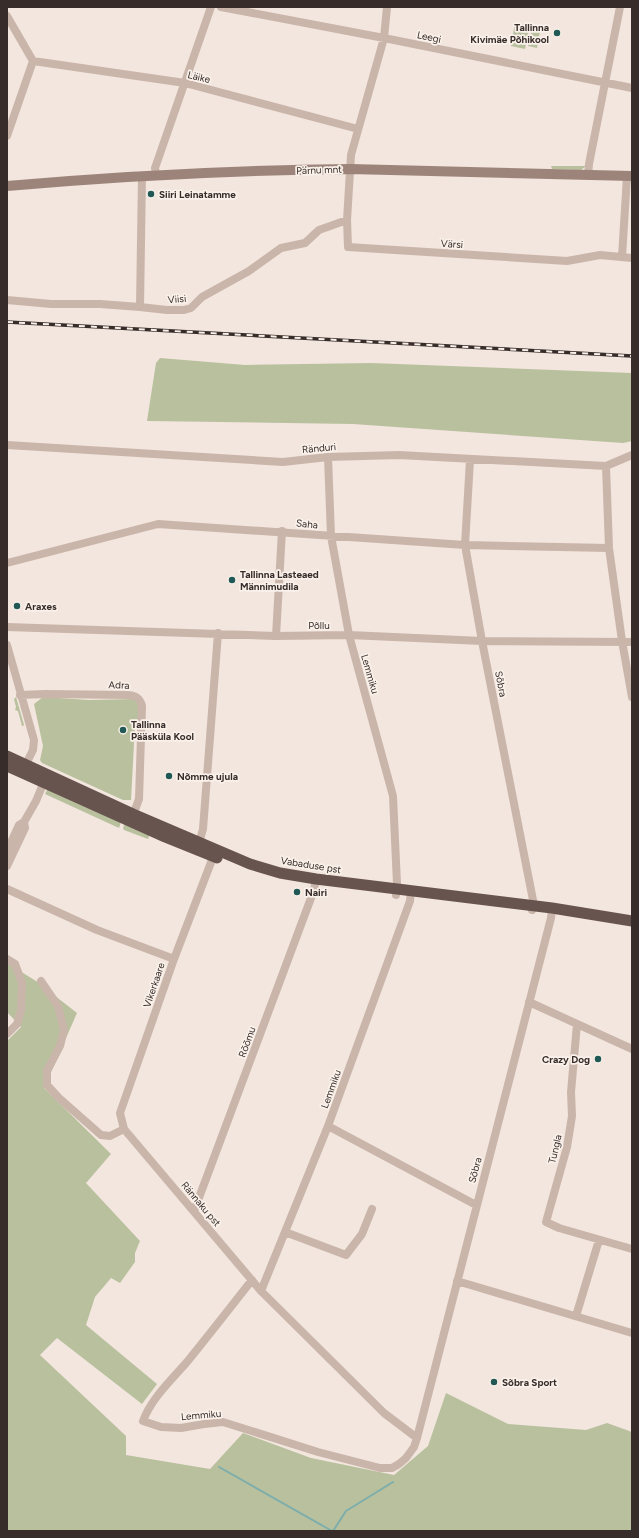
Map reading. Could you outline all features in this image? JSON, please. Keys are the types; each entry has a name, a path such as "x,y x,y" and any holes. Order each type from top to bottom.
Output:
{"highway":[{"name":"Vabaduse pst","path":"7,756 24,769 132,818 215,853 280,873 315,882 632,921"},
{"name":"Vabaduse pst","path":"7,766 24,769"},
{"name":"Vabaduse pst","path":"132,818 200,843 215,853"},
{"name":"Vabaduse pst","path":"552,911 632,927"}],"main road":[{"name":"Pärnu mnt","path":"7,186 156,175 350,169 629,176"}],"street":[{"path":"156,175 155,168 211,7"},
{"name":"Leegi","path":"221,7 632,88"},
{"name":"Värsi","path":"387,7 384,38 351,155 347,220 348,247 567,261 600,255 632,258"},
{"path":"588,175 620,7"},
{"path":"7,16 32,61 7,136"},
{"name":"Läike","path":"32,61 185,83 358,129"},
{"path":"140,306 142,176"},
{"path":"622,257 629,176"},
{"name":"Viisi","path":"7,300 51,304 140,306 178,311 191,308 202,297 249,271 281,248 305,243 319,230 347,220"},
{"name":"Ränduri","path":"7,445 283,462 328,456 399,455 470,460 606,466 632,455"},
{"name":"Lemmiku","path":"328,456 331,536 349,635 393,796 397,892"},
{"name":"Sõbra","path":"470,460 465,545 532,908"},
{"path":"606,466 609,548 622,641 632,697"},
{"name":"Saha","path":"7,563 158,524 282,531 331,536 465,545 609,548"},
{"path":"276,636 282,531"},
{"name":"Põllu","path":"7,627 276,636 349,635 482,641 632,642"},
{"path":"200,843 203,829 218,633"},
{"path":"7,645 34,740 33,750 24,769"},
{"name":"Adra","path":"20,695 128,695 137,697 141,700 139,799 132,818"},
{"path":"7,851 20,825 24,822 36,801 45,779"},
{"path":"7,866 25,828 24,822"},
{"name":"Vikerkaare","path":"124,1129 120,1113 174,959 215,853"},
{"name":"Rõõmu","path":"194,1211 315,882"},
{"path":"7,889 97,930 174,959"},
{"name":"Lemmiku","path":"261,1291 328,1126 411,894"},
{"name":"Sõbra","path":"417,1438 552,911"},
{"path":"7,959 15,964 22,983 21,1010 17,1024 7,1034"},
{"path":"41,981 58,1006 64,1030 60,1046 47,1071 47,1084 59,1098 101,1136 110,1136 124,1129"},
{"path":"529,1002 632,1049"},
{"name":"Tungla","path":"577,1024 570,1092 572,1116 567,1146 546,1222 559,1228 632,1249"},
{"path":"328,1126 476,1204"},
{"name":"Rännaku pst","path":"124,1129 261,1291 384,1413 417,1438"},
{"path":"285,1232 346,1255 362,1234 372,1209"},
{"path":"576,1316 599,1240"},
{"name":"Lemmiku","path":"252,1280 157,1398 147,1412 143,1421 161,1426 181,1428 223,1422 318,1452 380,1468 392,1468 399,1464 406,1458 414,1447 417,1438"},
{"path":"457,1281 632,1333"}],"green space":[{"path":"515,23 530,25 525,49 511,46"},
{"path":"532,29 540,31 537,48 528,46"},
{"path":"551,166 586,166 581,170 552,169"},
{"path":"160,358 245,365 371,363 632,373 632,441 623,443 353,424 147,421 156,363"},
{"path":"16,697 24,725 23,726 18,711 15,710 16,707 14,699"},
{"path":"43,697 89,700 135,699 139,705 139,725 135,725 131,800 123,800 42,763 40,760 43,746 34,704"},
{"path":"47,790 121,822 119,828 45,794"},
{"path":"125,823 150,834 148,839 124,830 123,828"},
{"path":"7,963 36,981 77,1013 44,1088 111,1154 86,1183 140,1241 135,1253 135,1262 120,1283 111,1278 95,1297 86,1325 157,1384 142,1404 57,1338 40,1355 126,1436 126,1455 210,1469 243,1433 311,1458 394,1475 428,1446 446,1393 508,1424 586,1430 607,1423 632,1432 632,1531 7,1531 7,1041 21,1027 7,1012"}],"waterway":[{"path":"219,1467 332,1531"},
{"path":"333,1531 346,1511 393,1482"}],"railway":[{"path":"7,322 632,356"}],"place":[{"name":"Tallinna Kivimäe Põhikool","path":"557,33"},
{"name":"Siiri Leinatamme","path":"151,194"},
{"name":"Tallinna Lasteaed Männimudila","path":"232,580"},
{"name":"Araxes","path":"17,606"},
{"name":"Tallinna Pääsküla Kool","path":"123,730"},
{"name":"Nõmme ujula","path":"169,776"},
{"name":"Nairi","path":"297,892"},
{"name":"Crazy Dog","path":"598,1059"},
{"name":"Sõbra Sport","path":"494,1382"}]}
